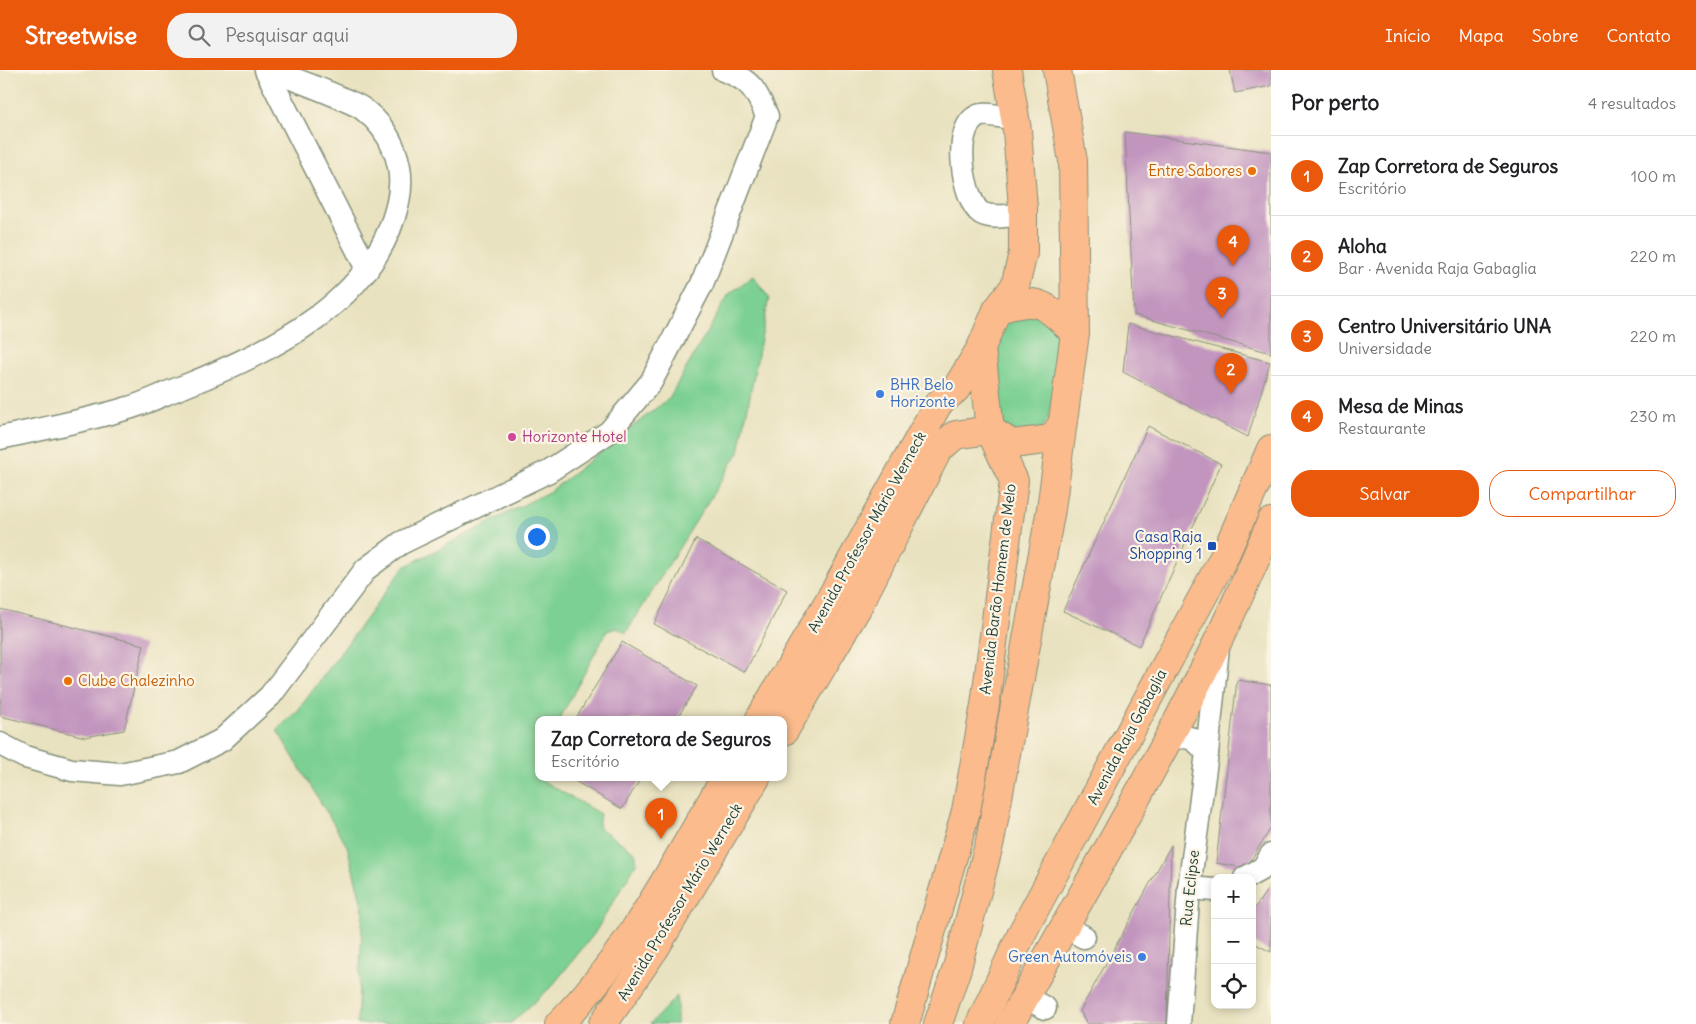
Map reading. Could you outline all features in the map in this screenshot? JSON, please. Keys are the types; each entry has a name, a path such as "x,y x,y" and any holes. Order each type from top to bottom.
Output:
{"main road":[{"name":"Avenida Barão Homem de Melo","path":"905,1024 966,811 985,705 1014,481 990,430 981,348 997,310 1016,286 1023,253 1023,215 1015,117 1007,70"},
{"name":"Avenida Barão Homem de Melo","path":"938,1024 957,968 990,842 1051,509 1075,333 1073,161 1058,70"},
{"path":"997,310 1020,302 1037,302 1075,333"},
{"name":"Avenida Professor Mário Werneck","path":"761,716 838,587 938,404 956,389 981,348"},
{"path":"990,430 1012,444 1027,443 1052,439 1062,424"},
{"name":"Avenida Professor Mário Werneck","path":"787,726 856,608 938,450 955,435 990,430"},
{"name":"Avenida Raja Gabaglia","path":"980,1024 1023,931 1225,555 1271,449"},
{"path":"1010,1024 1035,1003 1074,931 1218,642 1271,522"},
{"path":"838,587 834,602 838,611 847,617 856,608"},
{"name":"Avenida Professor Mário Werneck","path":"559,1024 604,974 653,900 723,781"},
{"name":"Avenida Professor Mário Werneck","path":"603,1024 655,948 754,781"}],"street":[{"path":"0,438 126,409 240,363 312,321 356,283 367,269 377,255 394,220 401,190 400,163 387,133 363,108 316,87 268,70"},
{"path":"268,70 367,269"},
{"path":"0,744 25,757 72,770 120,774 179,762 222,740 270,696 366,569 401,543 549,471 609,432 651,382 702,284 766,116 755,89 738,75 723,70"},
{"path":"1015,117 981,115 973,120 964,130 961,158 974,207 982,214 993,216 1023,215"},
{"name":"Rua Eclipse","path":"1179,1024 1189,888 1208,753 1218,642"},
{"path":"1168,739 1185,736 1196,740 1208,753"},
{"path":"1252,874 1263,868 1271,855"},
{"path":"1189,888 1211,890"}],"green space":[{"path":"753,276 769,298 739,452 626,633 617,628 607,631 561,716 535,716 535,781 543,781 600,814 598,827 635,852 637,862 594,934 552,986 511,1023 357,1024 363,909 347,846 277,730 299,709 404,567 552,490 669,398 729,294"},
{"path":"1033,311 1052,323 1062,343 1048,419 1041,430 1029,435 1006,429 998,415 996,345 1002,324 1009,317"},
{"path":"677,996 677,1024 650,1024"}],"building":[{"path":"1230,70 1271,70 1271,86 1235,93"},
{"path":"1125,132 1271,152 1271,353 1134,315"},
{"path":"1128,324 1270,362 1248,437 1123,372"},
{"path":"1148,426 1221,464 1139,646 1063,611"},
{"path":"696,539 787,590 745,672 654,624"},
{"name":"Clube Chalezinho","path":"0,609 144,645 124,730 85,737 0,716"},
{"path":"622,642 697,686 678,716 577,716"},
{"path":"1237,680 1271,685 1271,828 1246,868 1216,863"},
{"path":"575,781 639,781 622,809"},
{"path":"1171,845 1167,1024 1087,1024 1080,1011"},
{"path":"1271,884 1271,952 1256,944 1256,906"}],"place":[{"name":"Entre Sabores","path":"1252,171"},
{"name":"Mesa de Minas","path":"1233,266"},
{"name":"Centro Universitário UNA","path":"1222,318"},
{"name":"BHR Belo Horizonte","path":"880,394"},
{"name":"Aloha","path":"1231,394"},
{"name":"Horizonte Hotel","path":"512,437"},
{"name":"Casa Raja Shopping 1","path":"1212,546"},
{"name":"Clube Chalezinho","path":"68,681"},
{"name":"Zap Corretora de Seguros","path":"661,839"},
{"name":"Green Automóveis","path":"1142,957"}]}
